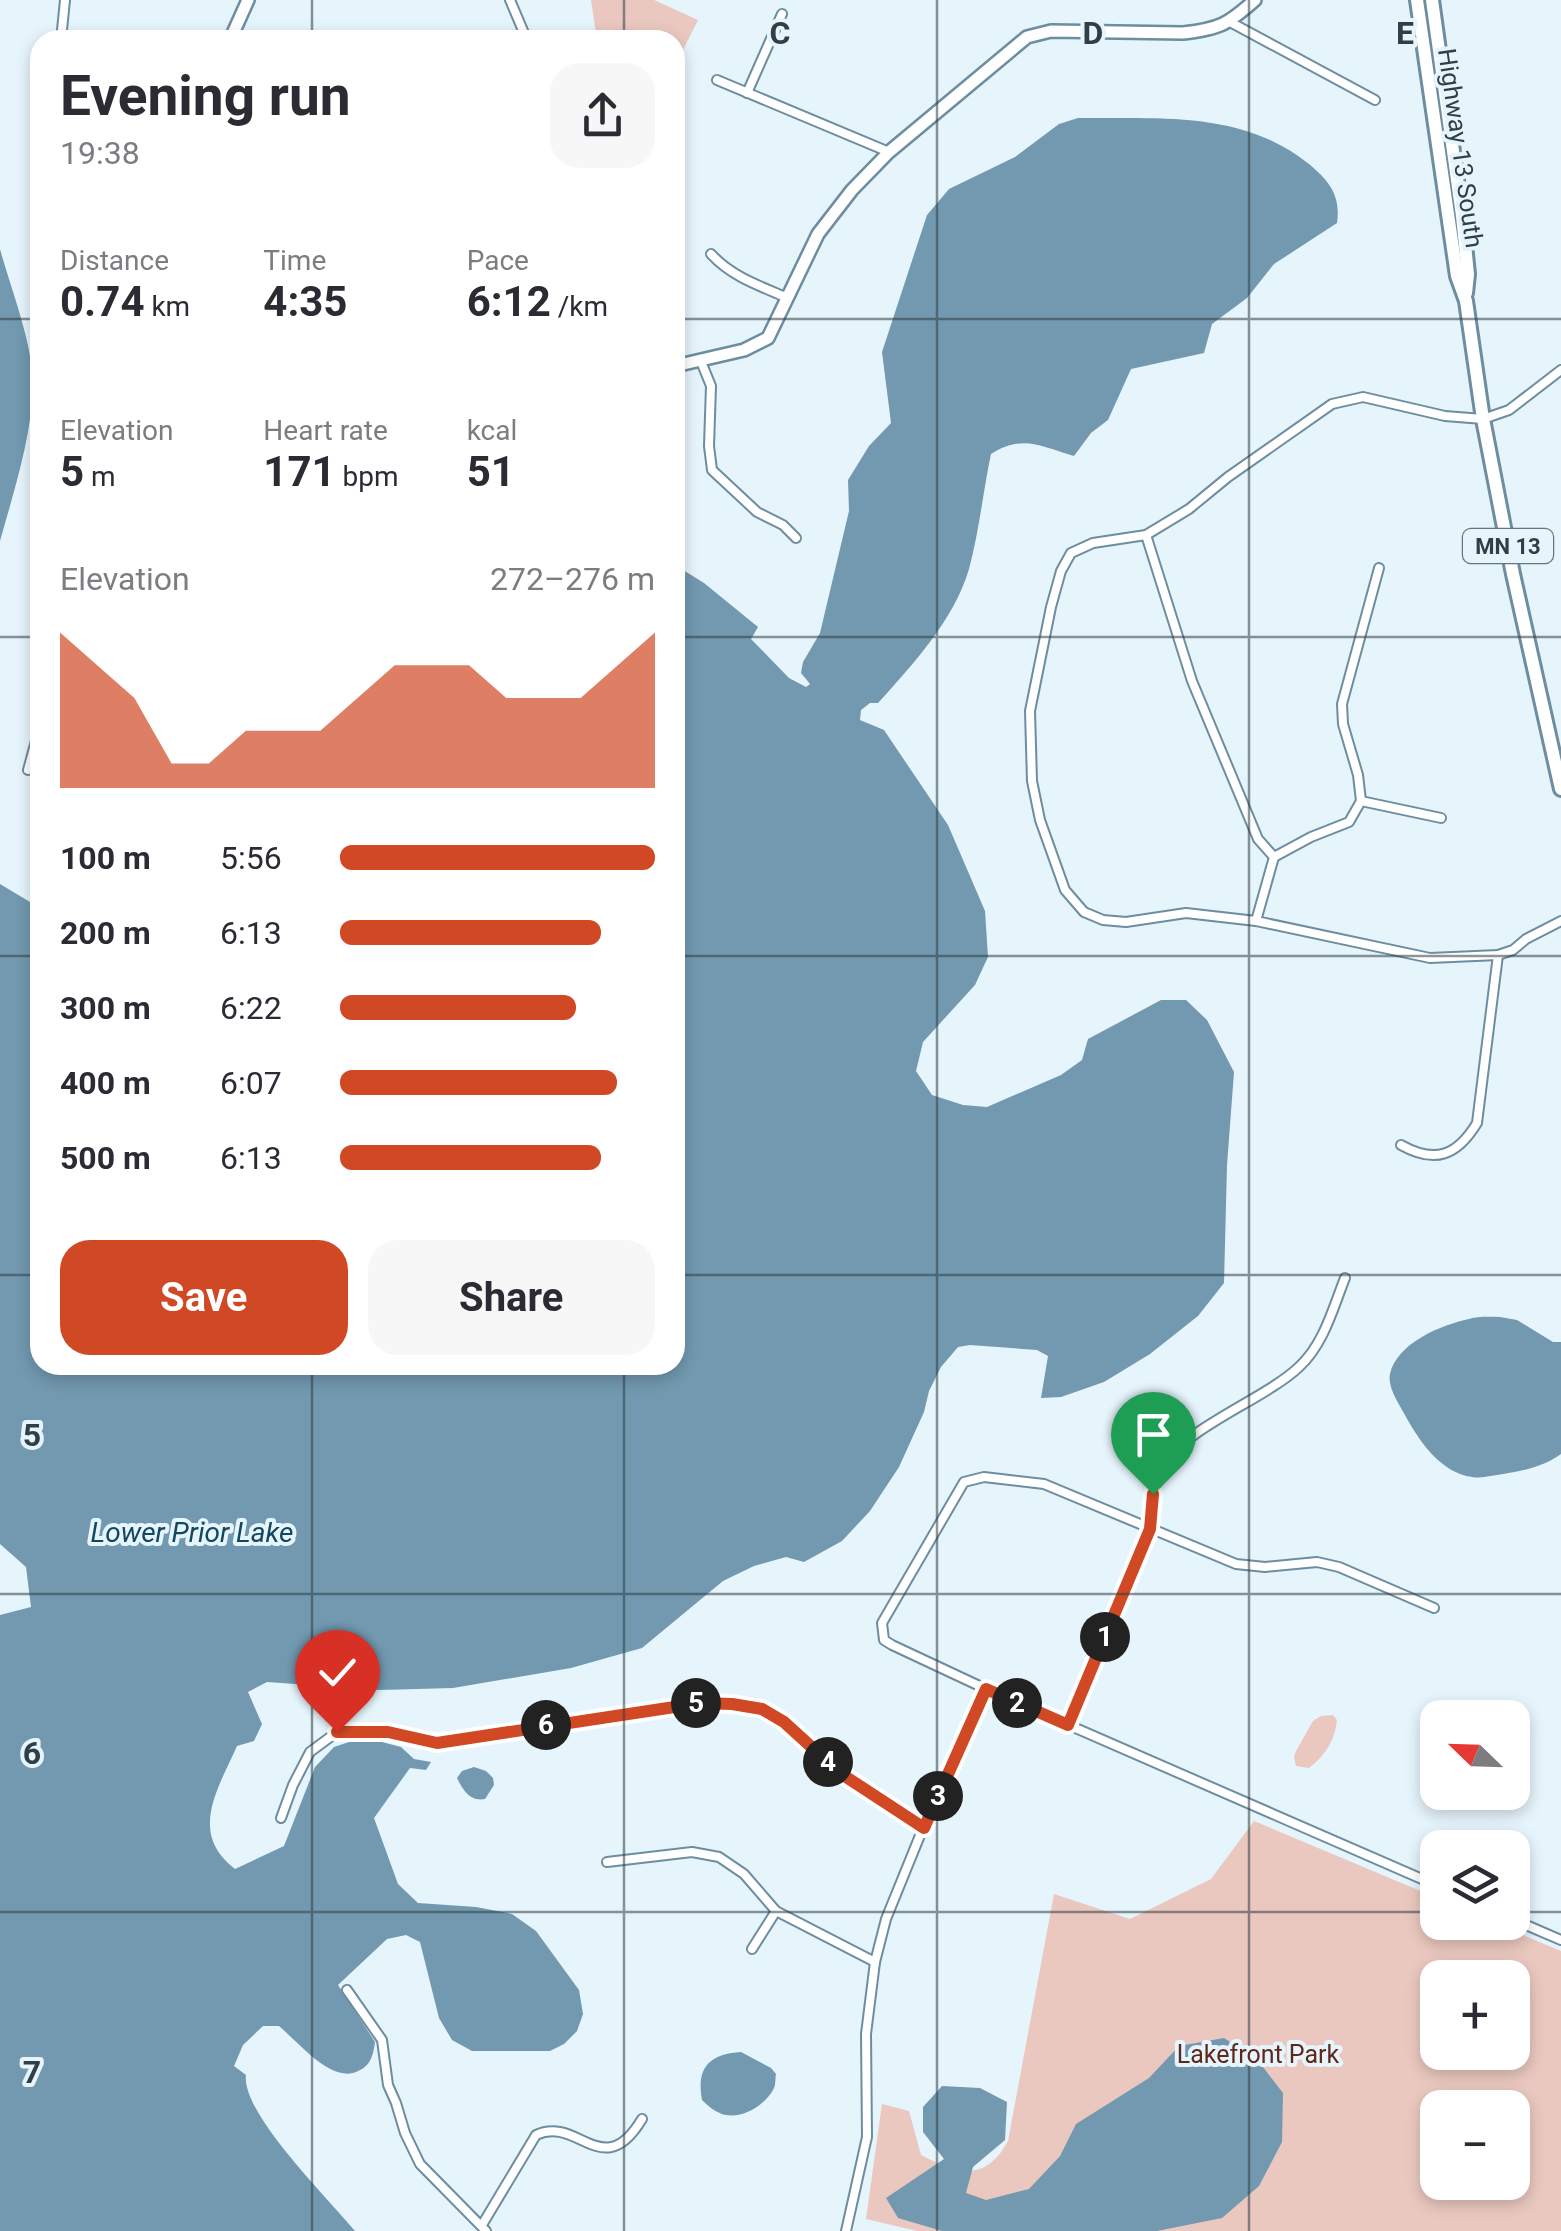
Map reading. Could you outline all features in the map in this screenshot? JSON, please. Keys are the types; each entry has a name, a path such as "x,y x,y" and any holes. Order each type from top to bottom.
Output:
{"main road":[{"name":"Highway 13 South","path":"1417,0 1457,276 1466,301"},
{"name":"Highway 13 South","path":"1432,0 1450,118 1468,274 1466,301 1482,420 1561,789"}],"street":[{"path":"62,30 65,0"},
{"path":"234,30 248,0"},
{"path":"510,0 523,30"},
{"path":"685,363 744,350 768,338 818,234 852,190 889,152 1027,37 1051,32 1199,32 1230,22 1256,0"},
{"path":"748,93 782,14"},
{"path":"1230,22 1375,100"},
{"path":"717,80 889,152"},
{"path":"711,254 735,275 788,298"},
{"path":"700,359 710,386 712,470 756,512 796,538"},
{"path":"1561,370 1510,410 1482,420 1445,416 1363,397 1332,404 1189,509 1146,535 1092,544 1071,554 1061,571 1030,711 1032,781 1040,820 1065,890 1084,912 1102,920 1126,922 1186,914 1256,921 1430,958 1498,955 1561,921"},
{"path":"1146,535 1192,680 1258,839 1274,858"},
{"path":"1256,921 1274,858 1310,837 1349,822 1361,801 1342,704 1379,568"},
{"path":"28,770 30,763"},
{"path":"1361,801 1441,818"},
{"path":"1401,1145 1429,1156 1449,1152 1466,1140 1477,1122 1498,955"},
{"path":"1068,1725 1150,1529 1153,1494 1161,1469 1177,1448 1299,1368 1317,1347 1344,1278"},
{"path":"1420,1878 986,1689 884,1640 882,1624 964,1482 984,1478 1044,1484 1236,1564 1265,1567 1317,1562 1339,1567 1434,1608"},
{"path":"846,2231 867,2137 866,2034 875,1962 886,1919 986,1689"},
{"path":"282,1818 310,1752 337,1732 388,1732 437,1743 701,1703 762,1709 784,1722 840,1773 924,1828"},
{"path":"606,1862 692,1852 719,1857 744,1874 776,1911 875,1962"},
{"path":"752,1949 776,1911"},
{"path":"1530,1927 1561,1940"},
{"path":"348,1990 382,2040 388,2085 420,2164 484,2228 536,2135 547,2130 600,2148 620,2146 633,2135 642,2119"}],"green space":[{"path":"591,0 654,0 698,20 685,46 685,30 596,30"},
{"path":"1333,1715 1336,1727 1324,1753 1309,1768 1296,1766 1296,1751 1313,1721"},
{"name":"Lakefront Park","path":"1254,1821 1420,1891 1420,1940 1530,1938 1561,1951 1561,2231 917,2231 866,2219 882,2104 909,2111 921,2155 947,2167 980,2169 990,2164 1008,2141 1054,1894 1130,1919 1211,1879"}],"water":[{"name":"Lower Prior Lake","path":"1078,118 1169,119 1228,126 1256,134 1283,147 1322,176 1335,197 1337,223 1274,264 1247,298 1212,324 1204,353 1131,369 1108,420 1091,433 1074,456 1022,443 991,454 962,588 931,640 878,703 870,703 861,710 860,720 884,730 948,825 985,911 988,957 975,985 923,1042 916,1071 932,1095 963,1105 987,1107 1061,1075 1082,1060 1088,1039 1161,1000 1186,1000 1207,1020 1234,1072 1224,1283 1198,1316 1150,1354 1104,1382 1061,1397 1041,1398 1048,1356 1037,1350 958,1347 941,1367 929,1391 924,1412 899,1467 870,1511 842,1541 804,1562 786,1557 723,1581 642,1648 571,1668 453,1688 380,1690 267,1682 248,1692 262,1724 254,1741 237,1746 216,1794 210,1826 221,1855 235,1869 284,1846 315,1767 334,1747 358,1739 401,1747 414,1759 431,1762 426,1770 410,1768 374,1818 398,1884 418,1903 512,1914 536,1931 579,1990 583,2014 577,2031 550,2051 472,2051 452,2040 439,2018 420,1942 406,1935 387,1939 338,1985 375,2042 367,2065 353,2073 334,2070 314,2058 279,2026 263,2026 243,2045 234,2066 246,2075 248,2091 271,2133 355,2231 0,2231 0,1615 31,1607 26,1567 0,1544 0,884 30,902 30,1375 685,1375 685,571 758,627 751,639 789,678 806,687 810,684 801,673 803,662 820,633 849,511 848,480 869,446 891,423 882,352 927,215 949,189 1015,157 1059,124"},
{"path":"0,249 26,336 30,417 0,541"},
{"path":"1473,1318 1517,1320 1553,1342 1561,1342 1561,1454 1526,1470 1472,1477 1441,1463 1425,1446 1395,1396 1390,1374 1401,1353 1422,1337"},
{"path":"474,1767 493,1778 494,1785 485,1799 471,1797 457,1778 462,1771"},
{"path":"1224,2038 1256,2058 1283,2093 1282,2142 1259,2186 1222,2218 1157,2231 942,2231 898,2218 886,2198 944,2159 923,2132 923,2107 942,2086 980,2088 1007,2102 1005,2140 973,2167 966,2193 986,2200 1029,2189 1060,2156 1076,2124 1149,2078 1179,2046"},
{"path":"741,2052 771,2068 776,2074 775,2087 751,2110 722,2114 702,2100 701,2079 713,2059"}],"route":[{"path":"337,1732 388,1732 437,1743 701,1703 732,1704 762,1709 784,1722 840,1773 924,1828 986,1689 1068,1725 1150,1529 1153,1494"}]}
